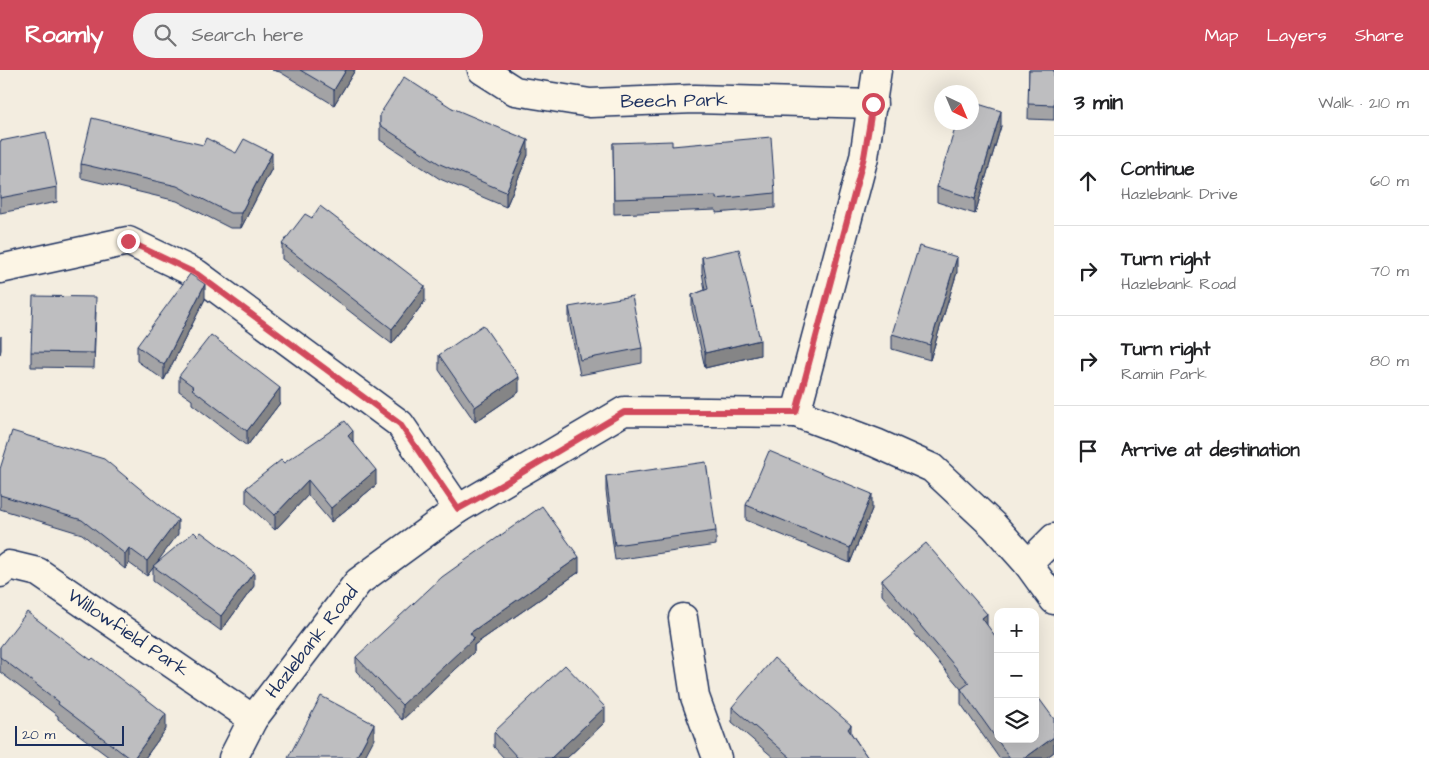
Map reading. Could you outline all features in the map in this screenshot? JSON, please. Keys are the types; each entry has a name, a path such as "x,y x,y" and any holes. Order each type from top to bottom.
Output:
{"street":[{"name":"Beech Park","path":"482,70 515,91 590,103 695,99 873,104"},
{"path":"796,412 864,157 877,70"},
{"path":"0,269 128,241 197,274 400,424 458,509"},
{"name":"Hazlebank Road","path":"233,758 253,718 358,582 458,509 624,412 796,412 876,443 932,468 994,526 1028,564 1054,600"},
{"path":"1028,564 1054,538"},
{"name":"Willowfield Park","path":"0,573 9,565 38,572 253,718"},
{"path":"683,618 695,697 717,758"}],"building":[{"path":"300,70 346,70 334,90"},
{"path":"1029,70 1054,70 1054,105 1028,104"},
{"path":"404,77 452,108 528,140 506,192 440,164 380,125 380,114"},
{"path":"979,104 1001,111 975,199 937,187 955,130 979,130"},
{"path":"92,118 203,145 206,138 236,153 244,139 272,153 241,213 230,213 177,186 81,164"},
{"path":"46,132 57,187 0,198 0,141"},
{"path":"771,137 775,193 716,199 716,196 614,199 613,143 672,141 672,146"},
{"path":"320,206 425,286 392,329 282,244 305,214 312,218"},
{"path":"919,246 957,257 930,345 892,334"},
{"path":"739,249 760,340 705,353 692,295 708,289 702,257"},
{"path":"190,274 205,284 164,365 137,346"},
{"path":"33,296 96,297 94,353 31,352"},
{"path":"632,296 642,348 580,360 569,307"},
{"path":"483,325 519,377 475,407 439,355"},
{"path":"211,335 280,388 247,431 192,389 194,387 179,376"},
{"path":"345,421 353,431 348,436 376,470 331,508 308,480 275,515 246,488 281,460 284,463"},
{"path":"12,431 104,459 178,520 147,561 129,548 125,554 82,520 0,495 0,469"},
{"path":"769,451 872,494 850,548 746,505"},
{"path":"706,462 716,531 615,545 606,476"},
{"path":"542,506 579,557 470,633 474,638 402,705 356,657 442,577"},
{"path":"194,532 198,536 201,532 254,572 221,616 153,566"},
{"path":"926,543 987,614 982,618 994,634 994,735 961,689 969,683 882,580"},
{"path":"27,612 91,660 93,658 166,714 134,758 129,758 0,657 0,647"},
{"path":"774,658 851,725 848,729 868,758 791,758 732,707"},
{"path":"565,665 605,707 551,758 518,758 494,732"},
{"path":"321,696 374,724 356,758 288,758"},
{"path":"1039,698 1054,719 1054,737 1025,758 1010,758 999,743 1039,743"}],"route":[{"path":"128,241 197,274 400,424 458,509 624,412 796,412 864,157 873,104"}]}
